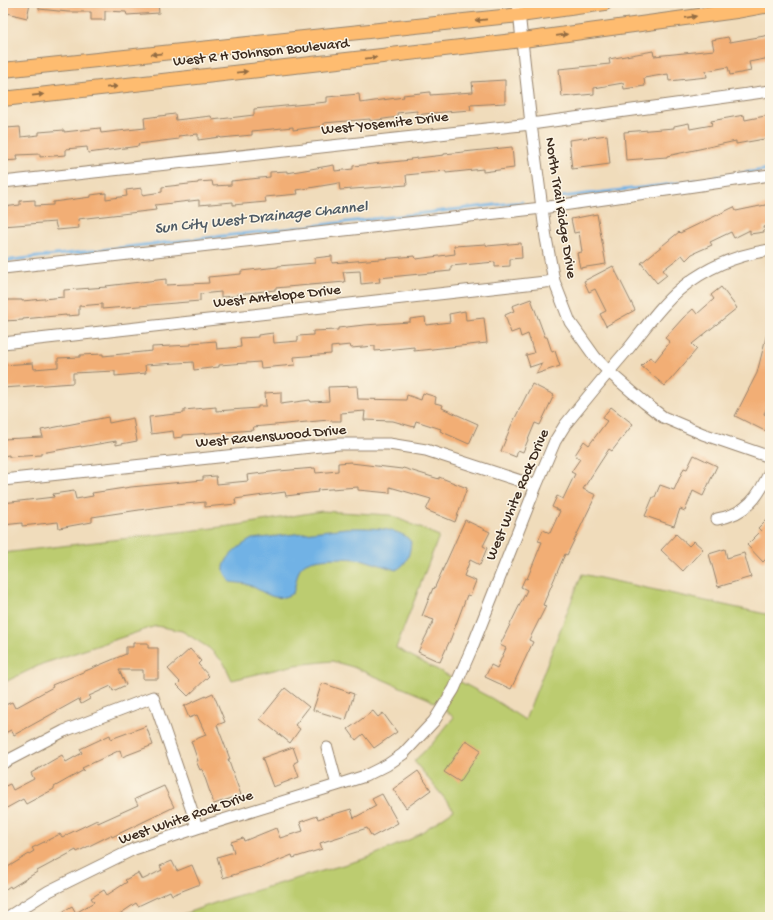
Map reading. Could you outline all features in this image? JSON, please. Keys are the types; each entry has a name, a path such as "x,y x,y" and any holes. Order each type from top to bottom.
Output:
{"main road":[{"name":"West R H Johnson Boulevard","path":"3,70 519,9 605,3"},
{"name":"West R H Johnson Boulevard","path":"3,99 523,40 770,5"}],"street":[{"name":"North Trail Ridge Drive","path":"519,9 531,124 546,238 554,281 570,322 609,372 644,403 663,417 703,434 770,457"},
{"name":"West Yosemite Drive","path":"3,182 531,124 770,91"},
{"path":"3,268 542,206 770,175"},
{"name":"West White Rock Drive","path":"8,917 49,891 134,849 365,776 387,765 403,754 434,721 454,689 536,486 555,441 565,425 660,310 678,291 691,281 720,264 735,258 770,250"},
{"name":"West Antelope Drive","path":"3,343 554,281"},
{"name":"West Ravenswood Drive","path":"3,480 339,444 389,444 426,450 536,486"},
{"path":"717,519 734,514 746,508 755,499 770,471"},
{"path":"3,763 64,732 153,697 197,828"},
{"path":"327,748 337,785"}],"green space":[{"path":"322,511 390,515 439,536 396,648 493,699 525,720 582,574 770,615 770,917 175,917 226,899 367,858 413,838 454,810 414,761 432,744 454,717 429,699 353,667 332,661 295,665 232,680 224,663 209,648 182,631 156,626 42,664 3,683 3,553 238,525"}],"water":[{"path":"346,528 382,529 399,533 411,542 408,558 400,568 396,570 358,559 331,558 306,563 300,569 293,593 280,598 269,595 246,584 230,582 224,571 224,566 229,556 243,544 252,539"}],"building":[{"path":"3,3 30,3 27,18 3,12"},
{"path":"39,3 158,3 159,13 127,15 126,12 105,11 105,20 91,20 91,12 68,12 39,9"},
{"path":"770,35 770,58 749,62 751,71 730,75 728,67 706,71 707,77 669,81 668,74 644,78 645,86 624,89 623,83 594,88 594,94 562,97 559,69 610,64 609,59 653,51 654,56 714,50 712,40 728,37 730,42"},
{"path":"505,80 505,103 470,105 471,110 417,115 417,111 397,113 398,117 370,121 370,119 324,123 324,126 293,130 293,127 252,131 252,135 221,138 198,140 198,134 178,136 179,139 138,144 139,146 88,153 87,147 66,149 66,155 40,157 40,154 17,155 18,160 3,161 3,139 7,139 6,128 20,127 21,137 39,135 39,132 64,130 64,132 100,128 101,133 145,128 144,118 175,114 176,120 211,116 212,120 254,115 254,109 327,102 327,97 359,94 360,103 404,97 403,95 430,92 430,95 473,92 472,82"},
{"path":"744,115 745,120 770,115 770,138 736,144 736,141 667,157 626,160 624,132 674,128 674,126 689,123 690,129 712,125 711,121"},
{"path":"607,135 610,164 572,169 569,140"},
{"path":"512,147 514,168 483,172 483,169 406,175 407,185 340,190 339,183 297,190 298,194 265,197 266,202 233,205 233,202 199,205 199,200 155,205 156,210 78,219 79,228 57,230 55,222 3,226 3,207 20,205 20,201 35,200 35,206 53,205 53,202 91,197 91,195 106,193 106,199 127,196 126,190 142,188 142,195 162,192 162,187 198,182 212,181 213,186 231,185 231,181 270,177 270,172 287,171 287,173 334,165 335,171 353,169 353,166"},
{"path":"770,204 770,226 763,227 764,232 750,234 750,230 734,238 731,232 710,242 712,245 692,254 686,260 682,255 663,270 667,275 657,283 641,263 679,232 680,233 734,207 736,211"},
{"path":"597,214 606,264 580,268 577,253 582,252 579,232 574,233 571,219"},
{"path":"521,243 522,258 510,259 510,266 495,267 495,262 451,266 451,271 379,278 380,282 361,284 360,271 343,272 345,282 275,288 275,290 237,294 237,296 221,297 221,292 200,294 200,301 102,309 102,304 79,306 79,315 3,321 3,300 22,301 64,297 64,290 107,287 106,286 166,279 166,285 209,283 208,277 241,274 241,271 278,266 315,263 315,258 332,256 332,263 415,256 416,259 455,254 454,246 486,244 487,246"},
{"path":"613,266 635,310 606,326 600,314 606,311 595,289 589,292 584,281"},
{"path":"721,287 737,308 692,344 697,349 665,386 641,366 650,357 655,361 670,342 665,338 693,309 697,314 714,299 711,295"},
{"path":"531,299 545,337 547,337 552,352 555,351 560,366 536,374 542,363 530,367 526,355 534,353 528,334 521,337 519,330 511,333 505,315 514,311 512,306"},
{"path":"465,311 466,320 484,318 487,343 414,351 414,347 375,351 375,346 351,348 350,345 331,347 331,354 294,357 295,365 261,368 260,362 219,365 219,367 194,370 193,362 145,365 146,373 115,376 115,371 73,373 73,383 3,388 3,365 33,363 34,369 58,367 58,358 80,357 80,355 103,354 103,356 152,351 152,347 191,345 191,343 216,341 217,349 241,347 240,338 258,337 258,335 273,333 274,343 298,341 298,336 313,335 313,331 338,330 338,328 364,325 410,322 410,319 425,317 426,325 450,322 449,314"},
{"path":"767,333 770,333 770,401 764,414 770,417 770,420 765,431 735,416 757,373"},
{"path":"532,384 554,395 540,425 535,423 523,452 518,450 516,457 501,451 511,426"},
{"path":"357,386 358,399 406,400 407,395 421,400 423,393 436,397 435,403 443,405 442,408 478,424 469,444 440,431 441,429 416,421 414,427 393,421 364,420 365,411 341,413 341,421 329,420 253,427 254,430 183,435 183,437 174,438 173,431 151,434 149,417 184,413 184,410 216,407 216,411 258,408 258,406 266,406 265,393 281,392 281,404 310,400 311,402 329,401 328,387"},
{"path":"611,407 633,424 612,451 609,449 583,489 596,495 567,555 565,554 543,605 546,606 529,640 533,642 511,689 485,677 491,665 497,668 506,648 500,645 527,590 521,587 525,578 527,579 542,542 538,541 543,530 550,533 560,511 552,507 557,496 563,499 575,474 571,472 580,459 575,455 584,441 589,445 607,421 602,418"},
{"path":"108,417 109,423 133,418 137,441 116,445 116,441 81,446 41,453 41,455 3,456 3,439 43,437 41,430"},
{"path":"694,455 717,466 703,496 693,491 685,511 680,509 674,526 645,516 660,485 674,490 684,468 687,469"},
{"path":"351,462 403,468 439,479 439,477 467,488 455,522 426,510 431,499 390,487 390,493 358,490 358,487 317,490 318,492 286,496 285,492 235,499 236,504 205,507 205,502 166,506 92,517 92,522 59,528 58,522 22,526 22,523 3,525 3,503 54,497 53,494 74,491 76,499 93,496 92,493 131,487 203,480 203,477 216,476 217,484 248,481 247,475 279,471 315,468 316,473 338,471 338,463"},
{"path":"770,516 770,555 763,562 747,545 761,531 758,528"},
{"path":"465,520 490,532 483,546 487,548 480,565 470,560 464,576 476,581 470,596 467,595 451,638 440,662 418,652 434,620 422,616 433,588 434,589"},
{"path":"676,534 689,546 694,541 703,549 683,571 661,550"},
{"path":"725,549 727,558 744,553 751,577 718,587 709,554"},
{"path":"133,643 148,643 148,648 158,648 158,679 143,679 143,670 119,670 126,685 113,691 111,686 89,696 90,699 81,704 79,699 14,735 11,730 3,734 3,706 12,702 15,708 53,687 52,685 126,654 126,647 133,647"},
{"path":"190,649 201,661 198,664 209,676 188,696 177,685 180,682 168,669"},
{"path":"322,683 354,694 346,720 313,710"},
{"path":"285,688 309,707 295,725 300,729 290,743 260,719"},
{"path":"213,693 225,722 217,725 230,759 228,759 241,795 214,804 202,769 200,770 196,761 198,761 191,741 206,735 197,715 189,718 184,706"},
{"path":"373,711 378,717 383,713 397,732 374,748 363,734 356,740 348,729"},
{"path":"146,726 153,745 122,757 120,750 82,768 84,770 54,787 54,789 26,804 23,799 3,810 3,787 10,784 13,790 34,779 31,773 62,755 66,762 82,753 80,749 110,735 111,739"},
{"path":"466,740 481,750 460,782 444,772"},
{"path":"293,747 298,761 294,763 299,777 273,787 262,758"},
{"path":"418,771 431,790 406,808 393,789"},
{"path":"164,786 174,807 112,837 111,835 77,852 76,850 37,871 11,888 10,886 3,891 3,870 34,851 32,848 60,834 62,837 97,820 98,823 138,805 135,799"},
{"path":"382,794 398,823 372,837 367,828 320,843 322,849 293,858 292,855 260,868 259,867 223,878 217,857 234,852 231,842 243,838 244,841 276,828 280,838 303,831 300,822 317,816 318,819 351,809 354,818 376,806 372,799"},
{"path":"172,861 177,871 192,865 200,884 172,895 170,891 138,906 136,903 115,917 54,917 72,906 76,913 94,902 91,898 104,890 107,895 127,882 125,880 138,873 142,880 162,870 160,866"}],"waterway":[{"name":"Sun City West Drainage Channel","path":"561,197 665,185 770,169"},
{"name":"Sun City West Drainage Channel","path":"3,261 522,202"}]}
